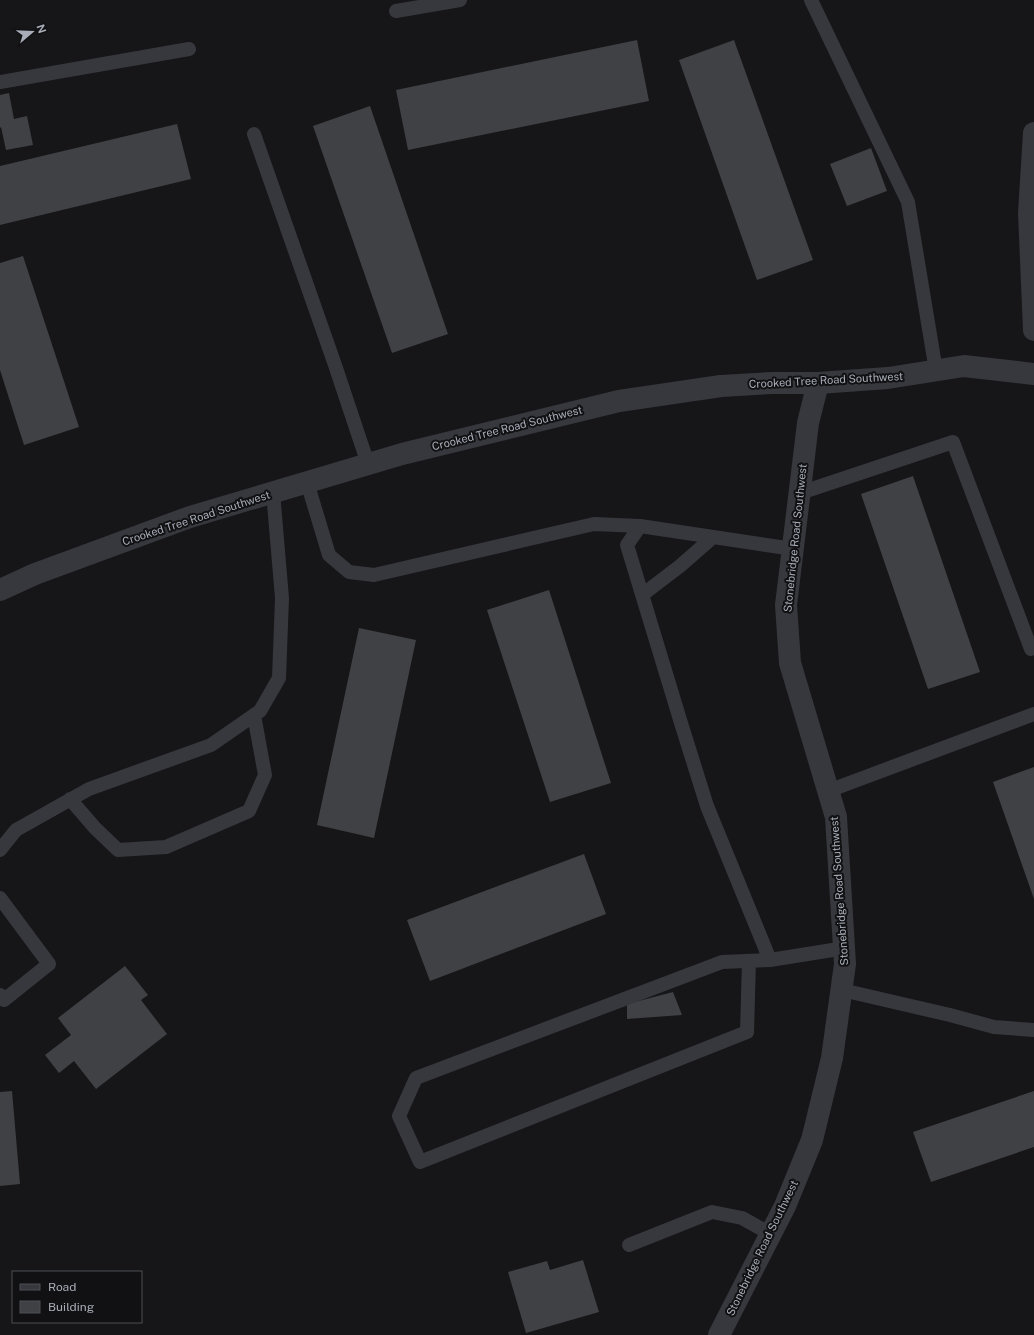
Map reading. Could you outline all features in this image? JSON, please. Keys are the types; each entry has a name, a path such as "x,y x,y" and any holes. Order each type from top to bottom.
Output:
{"street":[{"path":"1034,133 1029,213 1034,330"},
{"name":"Crooked Tree Road Southwest","path":"1,587 183,520 273,492 402,454 619,401 721,386 772,383 818,383 888,378 964,366 1034,374"},
{"name":"Stonebridge Road Southwest","path":"719,1335 785,1206 812,1140 832,1058 845,964 836,817 790,663 786,605 808,423 818,383"}],"lane":[{"path":"396,11 460,0"},
{"path":"811,0 908,202 936,371"},
{"path":"0,82 188,49"},
{"path":"254,134 368,464"},
{"path":"800,492 953,442 1031,649"},
{"path":"307,482 329,555 348,572 374,575 594,524 640,526 793,549"},
{"path":"0,850 16,830 70,799 89,789 211,744 260,711 279,678 282,598 273,492"},
{"path":"640,526 626,545 707,806 770,960"},
{"path":"642,595 680,566 712,538"},
{"path":"828,791 1034,714"},
{"path":"70,799 95,828 118,850 166,847 248,811 265,775 254,715"},
{"path":"0,898 49,964 4,1000 0,995"},
{"path":"749,961 747,1032 420,1162 398,1116 416,1078 722,962 770,960 844,948"},
{"path":"842,990 950,1015 994,1027 1034,1030"},
{"path":"629,1245 712,1212 742,1218 771,1234"}],"building":[{"path":"637,40 649,101 408,150 396,90"},
{"path":"734,40 813,260 757,280 679,60"},
{"path":"9,93 14,119 27,116 33,145 6,150 1,127 0,128 0,95"},
{"path":"370,106 448,334 392,353 313,126"},
{"path":"177,124 191,179 0,225 0,166"},
{"path":"871,148 887,191 847,206 830,164"},
{"path":"23,256 79,427 24,445 0,370 0,263"},
{"path":"913,476 980,672 928,689 861,494"},
{"path":"549,590 611,783 550,802 487,610"},
{"path":"359,628 416,640 374,838 317,825"},
{"path":"1034,767 1034,899 993,782"},
{"path":"584,854 606,914 430,981 407,920"},
{"path":"125,966 148,995 141,1000 167,1034 96,1089 74,1061 59,1073 45,1055 71,1035 58,1018"},
{"path":"673,992 682,1015 627,1019 627,1004"},
{"path":"12,1091 20,1184 0,1186 0,1092"},
{"path":"1034,1091 1034,1147 931,1182 913,1132"},
{"path":"583,1260 599,1312 526,1333 508,1272 547,1261 550,1270"}]}
